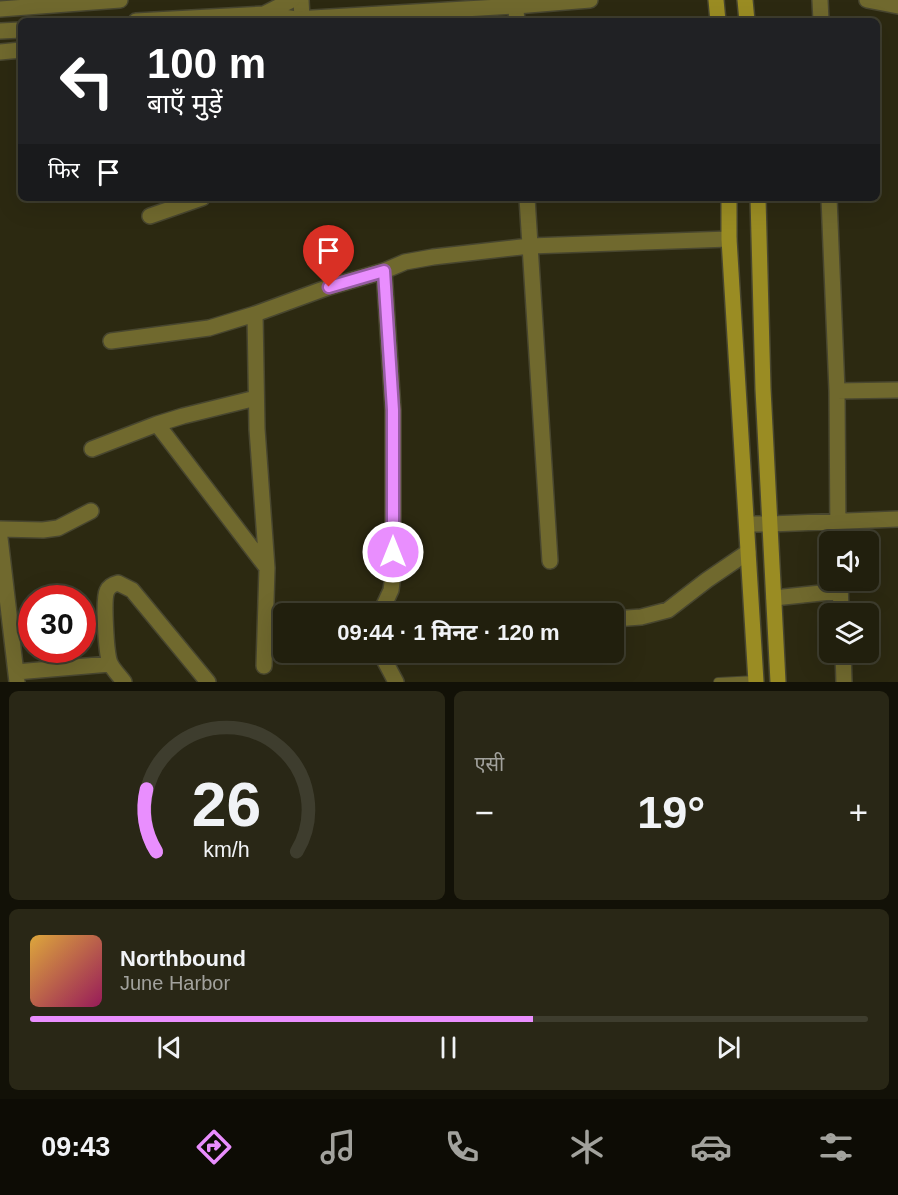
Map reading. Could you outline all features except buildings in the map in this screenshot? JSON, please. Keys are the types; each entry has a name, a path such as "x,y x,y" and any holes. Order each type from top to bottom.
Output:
{"main road":[{"path":"716,0 718,18"},
{"path":"745,0 747,18"},
{"path":"729,201 729,238 756,681"},
{"path":"758,201 763,389 778,682"}],"street":[{"path":"0,9 120,0"},
{"path":"264,14 292,0"},
{"path":"295,18 301,0"},
{"path":"317,18 516,9 590,0"},
{"path":"820,0 821,18"},
{"path":"867,0 898,6"},
{"path":"191,18 264,14 289,18"},
{"path":"0,31 18,30"},
{"path":"0,52 18,50"},
{"path":"150,216 193,201"},
{"path":"527,201 550,561"},
{"path":"829,201 837,391 837,531"},
{"path":"111,341 209,328 329,287 384,271 405,262 433,257 530,246 729,238"},
{"path":"384,271 393,410 393,575 391,590 385,603"},
{"path":"255,314 256,429 267,568 264,666"},
{"path":"837,391 898,390"},
{"path":"92,449 157,424 256,398"},
{"path":"157,424 267,568"},
{"path":"0,529 58,528 91,511"},
{"path":"747,524 898,519"},
{"path":"0,538 16,677 110,664"},
{"path":"624,619 668,610 748,552"},
{"path":"124,682 110,664 107,650 106,591 118,583 132,590 208,682"},
{"path":"774,598 819,590"},
{"path":"386,663 396,682"},
{"path":"843,663 844,682"}],"lane":[{"path":"718,682 756,681"}],"route":[{"path":"329,287 384,271 393,410 393,552"}]}
